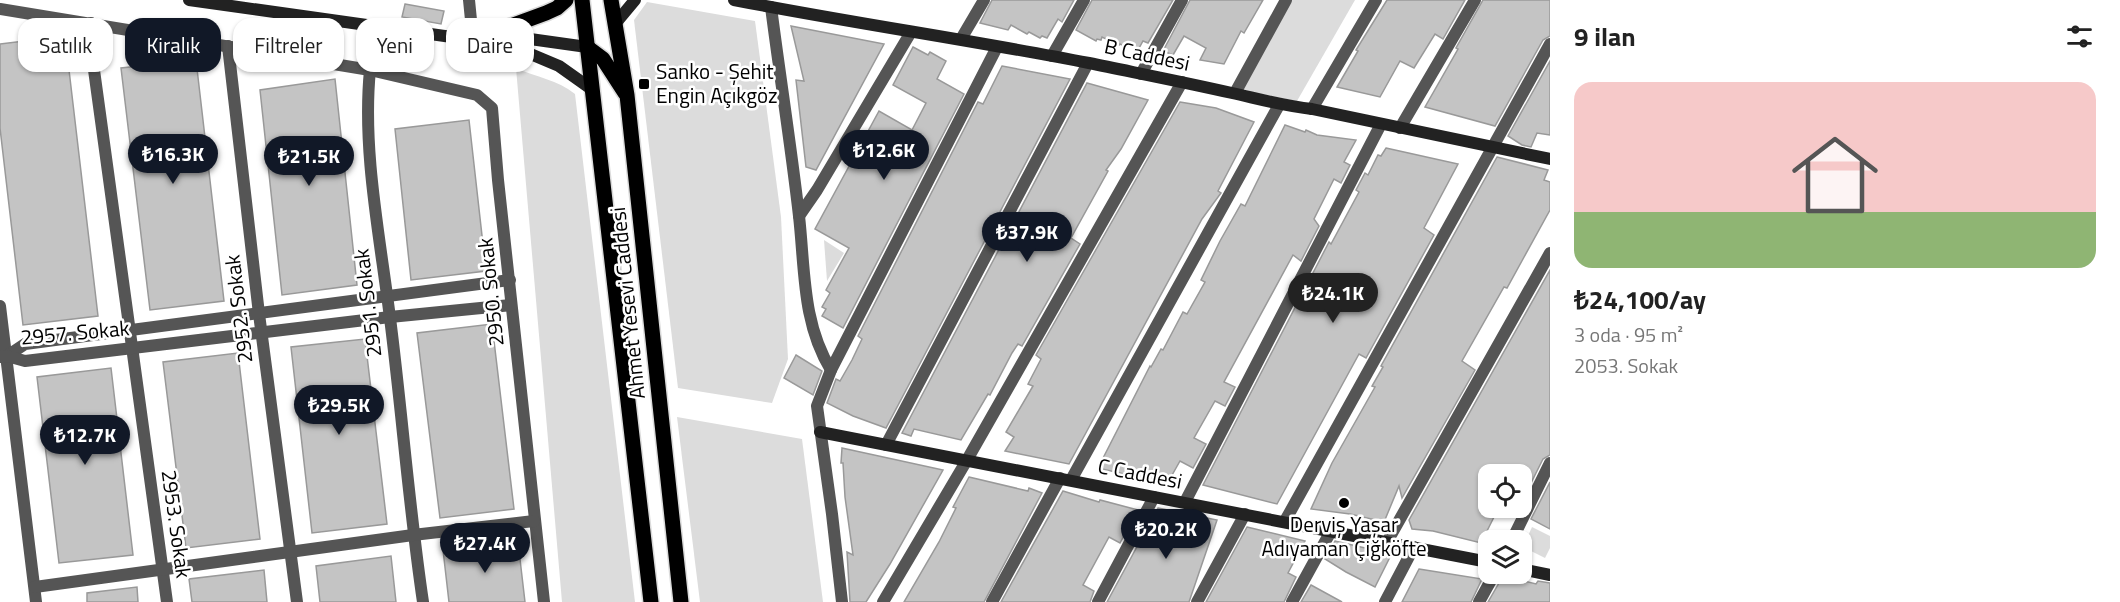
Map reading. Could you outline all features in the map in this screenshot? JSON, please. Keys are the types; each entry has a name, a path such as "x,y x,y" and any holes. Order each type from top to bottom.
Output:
{"main road":[{"path":"532,18 557,8 566,0"},
{"name":"Ahmet Yesevi Caddesi","path":"582,0 590,88 651,602"},
{"name":"Ahmet Yesevi Caddesi","path":"612,0 627,95 681,602"},
{"path":"588,47 603,59 627,95"},
{"path":"647,569 655,577 658,602"}],"street":[{"path":"189,0 446,36"},
{"path":"469,0 471,18"},
{"path":"615,24 635,0"},
{"name":"B Caddesi","path":"734,0 1088,63 1235,93 1279,105 1312,109 1550,159"},
{"path":"961,39 984,0"},
{"path":"1052,56 1084,0"},
{"path":"1141,74 1182,0"},
{"path":"1235,93 1286,0"},
{"path":"1312,109 1376,0"},
{"path":"1400,129 1475,0"},
{"path":"771,7 799,216 804,282 819,352 831,370"},
{"name":"2950. Sokak","path":"0,9 58,18"},
{"name":"2950. Sokak","path":"113,27 356,68"},
{"path":"799,216 817,190 911,32"},
{"path":"534,40 588,47"},
{"path":"1285,521 1550,44"},
{"name":"2952. Sokak","path":"228,46 261,333 297,602"},
{"path":"842,602 817,406 831,370 997,47"},
{"path":"534,55 547,60 590,88"},
{"path":"886,445 1088,63"},
{"name":"2953. Sokak","path":"94,72 167,602"},
{"name":"2951. Sokak","path":"370,72 367,100 373,183 413,535 423,602"},
{"name":"2950. Sokak","path":"379,72 477,95 492,108 544,602"},
{"path":"883,602 967,460 1182,82"},
{"path":"992,602 1279,105"},
{"path":"1185,502 1381,124"},
{"path":"1387,542 1550,253"},
{"name":"2957. Sokak","path":"3,357 25,344 510,280"},
{"name":"2957. Sokak","path":"3,357 26,361 390,317 512,305"},
{"path":"0,306 3,357 36,602"},
{"name":"C Caddesi","path":"820,432 1478,560"},
{"path":"1517,530 1550,463"},
{"path":"1098,602 1154,496"},
{"path":"1197,602 1245,514"},
{"path":"35,587 413,535 534,521"},
{"path":"1292,602 1331,531"},
{"path":"1385,602 1414,547"},
{"path":"1532,571 1550,575"},
{"path":"1479,602 1489,584"}],"shaded area":[{"path":"1290,0 1355,0 1297,101 1241,90"},
{"path":"647,2 755,21 781,217 788,359 772,403 678,388 634,20"},
{"path":"516,72 527,72 554,82 575,94 635,602 562,602"},
{"path":"824,240 844,253 827,281"},
{"path":"677,417 802,439 823,602 700,602"},
{"path":"1532,527 1550,536 1550,548 1545,558 1532,552"}],"building":[{"path":"992,0 1074,0 1062,22 1058,19 1047,38 1042,36 1040,38 1011,25 1008,30 980,23"},
{"path":"1092,0 1173,0 1148,43 1143,41 1138,50 1127,44 1126,47 1102,37 1101,40 1096,41 1076,30"},
{"path":"1190,0 1263,0 1244,33 1241,31 1224,64 1200,60 1206,48 1184,36 1173,55 1163,51"},
{"path":"1387,0 1465,0 1443,39 1435,34 1414,68 1400,61 1380,97 1337,87 1358,51 1356,50"},
{"path":"1483,0 1550,0 1550,36 1543,40 1495,126 1425,107"},
{"path":"405,4 444,11 441,24 434,23 434,18 402,17"},
{"path":"791,26 884,44 816,170 806,167 796,80 804,81"},
{"path":"18,42 18,72 69,72 98,316 23,325 0,128 0,44"},
{"path":"913,47 928,55 930,52 946,61 937,79 964,94 843,328 822,316 826,309 822,307 830,293 826,290 849,248 815,229 879,111 912,130 926,103 893,85"},
{"path":"1550,61 1550,135 1537,133 1531,147 1522,145 1508,136"},
{"path":"1002,66 1070,79 886,428 853,416 827,403 836,379 840,381 852,360 862,339 858,336 978,102 983,104"},
{"path":"121,68 125,68 125,72 197,72 224,301 150,310"},
{"path":"335,79 357,285 282,295 260,90"},
{"path":"1087,83 1148,100 1121,149 1106,170 1108,171 1071,238 1080,244 1022,346 1018,344 1012,353 990,395 988,394 961,440 914,429 911,436 902,433"},
{"path":"1180,102 1216,108 1254,122 1218,191 1221,193 1202,219 1069,464 1005,451 1014,437 1006,432 1033,386 1028,384 1041,359 1036,355"},
{"path":"469,120 486,271 411,280 395,129"},
{"path":"1285,125 1317,135 1356,140 1344,162 1350,165 1341,183 1334,179 1314,219 1319,226 1301,261 1293,255 1224,382 1235,387 1225,406 1215,401 1194,438 1206,444 1193,468 1180,461 1167,484 1098,468 1150,366 1161,349 1163,350 1183,312 1187,314 1205,282 1201,280 1220,241 1241,204 1245,206"},
{"path":"1386,148 1458,164 1424,228 1434,235 1366,358 1359,354 1277,504 1203,485 1329,242 1331,244 1359,192 1356,190 1365,173 1368,175 1378,155 1381,156"},
{"path":"1497,157 1548,170 1544,180 1550,182 1550,210 1507,288 1504,287 1462,361 1475,370 1402,498 1399,486 1384,522 1350,514 1311,509 1332,463 1375,387 1372,386 1383,367 1381,366"},
{"path":"1550,270 1550,455 1543,459 1532,481 1532,464 1478,464 1478,518 1494,518 1488,530 1478,530 1478,542 1433,531 1412,529 1409,520"},
{"path":"492,324 514,509 440,518 417,333"},
{"path":"365,339 387,524 312,533 291,347"},
{"path":"238,353 260,539 186,548 163,362"},
{"path":"796,355 822,371 813,395 784,378"},
{"path":"111,368 133,555 59,563 37,377"},
{"path":"842,448 943,470 866,602 850,602 847,552 853,555 843,463 841,463"},
{"path":"969,477 1028,491 1029,488 1042,493 984,602 904,602 939,542 956,508 953,507"},
{"path":"1550,482 1550,529 1531,519"},
{"path":"1063,491 1099,502 1100,500 1138,510 1120,543 1109,537 1083,585 1094,591 1090,602 1001,602"},
{"path":"1158,508 1217,520 1189,602 1107,602"},
{"path":"1247,527 1305,541 1288,573 1296,577 1284,602 1206,602"},
{"path":"1335,541 1378,551 1390,557 1375,587 1325,559"},
{"path":"518,542 525,602 449,602 443,550"},
{"path":"391,556 396,602 320,602 316,566"},
{"path":"1419,569 1478,578 1480,584 1471,602 1402,602"},
{"path":"264,570 267,602 192,602 189,579"},
{"path":"1538,581 1550,583 1550,602 1488,602 1498,584 1536,584"},
{"path":"1311,585 1342,602 1301,602"},
{"path":"137,587 138,602 87,602 87,593"}],"place":[{"name":"Sanko - Şehit Engin Açıkgöz","path":"644,84"},
{"name":"Derviş Yaşar Adıyaman Çiğköfte","path":"1344,503"}]}
